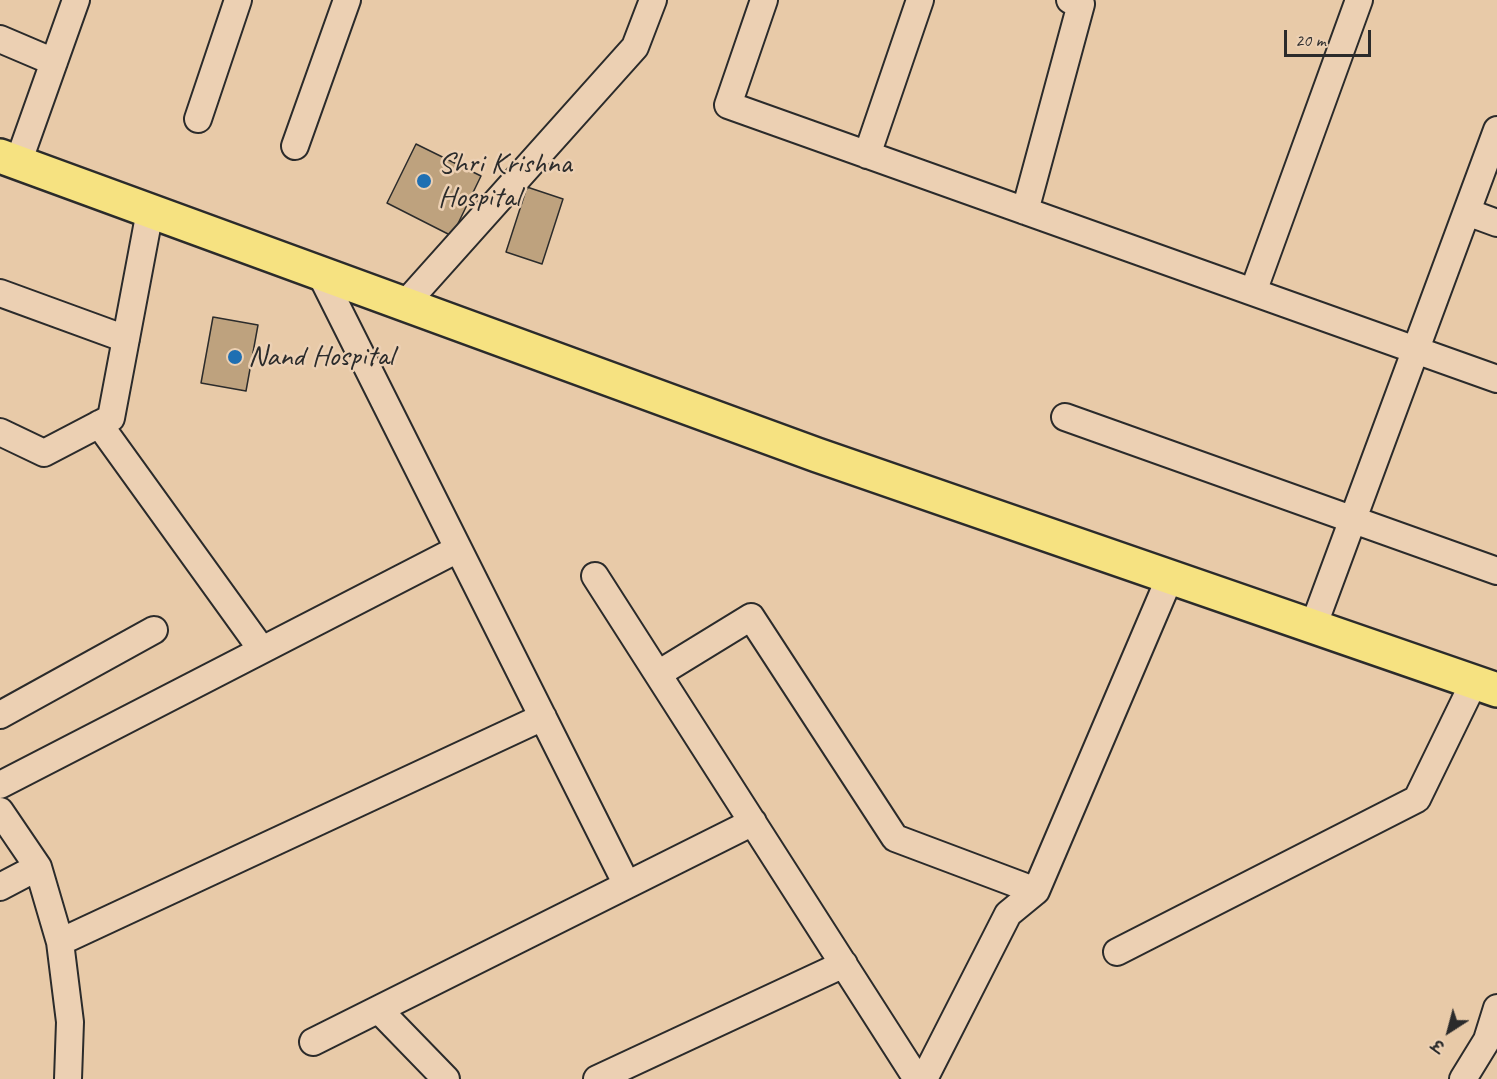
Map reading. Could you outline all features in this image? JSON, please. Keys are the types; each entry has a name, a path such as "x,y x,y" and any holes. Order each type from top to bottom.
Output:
{"highway":[{"path":"5,159 817,455 1485,686"}],"street":[{"path":"5,159 54,62 76,0"},
{"path":"198,119 238,0"},
{"path":"295,146 346,0"},
{"path":"405,304 635,47 653,0"},
{"path":"764,0 728,105 1497,379"},
{"path":"867,155 920,0"},
{"path":"1025,211 1081,4 1070,0"},
{"path":"1253,292 1359,0"},
{"path":"0,39 54,62"},
{"path":"1313,627 1497,130"},
{"path":"0,432 44,453 111,418 150,211"},
{"path":"1467,212 1497,223"},
{"path":"320,273 627,885"},
{"path":"0,293 126,339"},
{"path":"1065,417 1497,571"},
{"path":"99,424 262,650"},
{"path":"0,785 458,549"},
{"path":"595,576 917,1079"},
{"path":"924,1079 1008,914 1036,891 1170,577"},
{"path":"658,674 751,617 895,838 1036,891"},
{"path":"0,715 154,630"},
{"path":"1117,952 1417,799 1485,686"},
{"path":"60,942 543,717"},
{"path":"0,811 38,867 60,942 70,1022 71,1077"},
{"path":"313,1042 753,822"},
{"path":"0,887 38,867"},
{"path":"597,1079 843,964"},
{"path":"1463,1079 1487,1040 1497,1008"},
{"path":"379,1010 446,1079"}],"building":[{"path":"416,144 481,176 452,236 387,203"},
{"path":"527,187 563,199 542,264 506,252"},
{"path":"213,317 258,325 246,391 201,383"}],"place":[{"name":"Shri Krishna Hospital","path":"424,181"},
{"name":"Nand Hospital","path":"235,357"}]}
